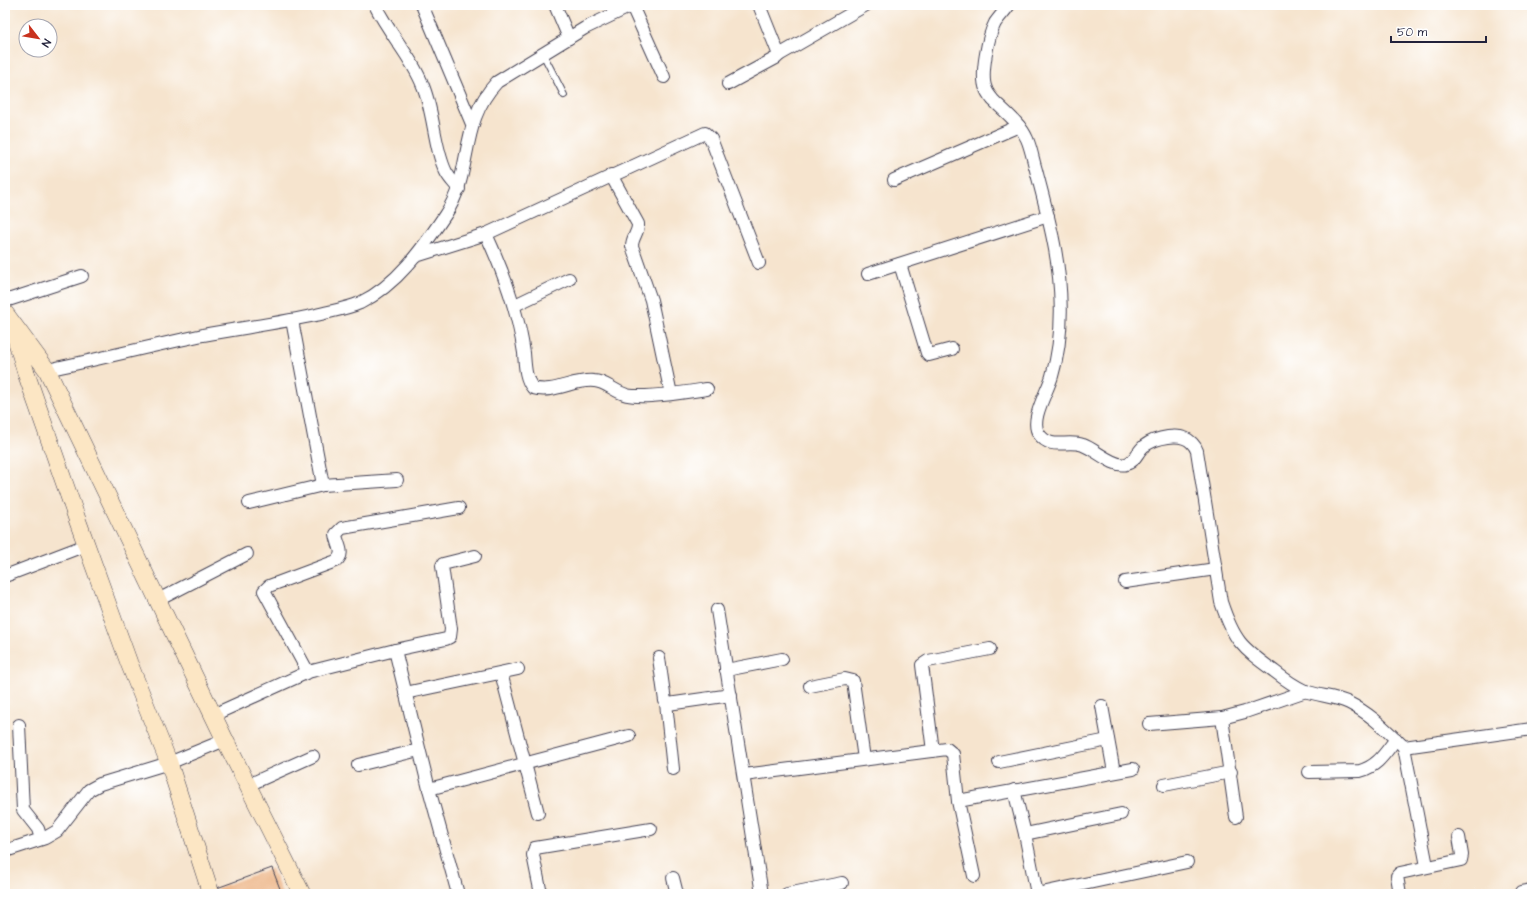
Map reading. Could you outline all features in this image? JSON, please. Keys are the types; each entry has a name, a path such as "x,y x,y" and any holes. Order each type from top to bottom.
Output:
{"street":[{"path":"375,5 387,28 406,54 423,85 429,101 445,171 459,189"},
{"path":"422,5 472,124"},
{"path":"555,5 569,38"},
{"path":"759,5 779,55"},
{"path":"728,84 776,58 866,5"},
{"path":"1009,5 995,24 991,35 984,79 986,89 993,99 1019,126 1027,139 1048,216 1058,264 1060,310 1058,346 1052,376 1036,416 1035,427 1039,434 1049,443 1056,445 1081,444 1092,448 1117,464 1125,465 1132,462 1144,446 1156,440 1171,436 1184,438 1192,442 1197,451 1221,602 1229,626 1244,648 1288,681 1306,691 1327,695 1347,702 1370,715 1400,743 1427,866"},
{"path":"47,370 203,335 292,320 344,308 360,303 376,293 416,256 449,209 459,189 472,124 485,94 497,82 569,38 628,6 664,77"},
{"path":"894,180 1019,126"},
{"path":"416,256 486,234 701,133 709,135 759,263"},
{"path":"612,175 638,224 638,229 632,240 632,246 651,300 671,394"},
{"path":"868,274 1048,216"},
{"path":"486,234 515,305 521,329 527,377 533,388 547,390 595,380 629,395 671,394 707,389"},
{"path":"900,264 927,353 929,355 934,355 952,349"},
{"path":"5,301 82,276"},
{"path":"515,305 569,279"},
{"path":"8,316 47,370 225,740 302,894"},
{"path":"8,316 26,373 86,544 129,663 168,763 211,894"},
{"path":"292,320 323,485"},
{"path":"249,503 323,485 397,480"},
{"path":"308,672 266,596 265,588 336,561 342,555 336,534 342,528 459,508"},
{"path":"5,576 86,544"},
{"path":"158,600 248,554"},
{"path":"213,715 308,672 450,637 451,629 442,566 443,564 475,556"},
{"path":"1125,582 1216,569"},
{"path":"717,610 762,894"},
{"path":"933,751 922,665 928,661 990,649"},
{"path":"395,650 404,693 458,894"},
{"path":"659,658 666,703 673,769"},
{"path":"726,670 782,659"},
{"path":"404,693 518,669"},
{"path":"501,673 538,813"},
{"path":"810,686 845,679 853,682 864,759"},
{"path":"1149,724 1222,718 1245,712 1306,691"},
{"path":"666,703 670,705 731,695"},
{"path":"1102,706 1114,772"},
{"path":"1222,718 1231,772 1236,817"},
{"path":"19,725 23,810 38,829 41,839"},
{"path":"1309,772 1368,769 1400,743 1532,729"},
{"path":"429,789 629,736"},
{"path":"5,851 41,839 57,831 83,797 95,787 168,763 225,740"},
{"path":"999,762 1108,740"},
{"path":"744,775 948,749 953,754 958,801 974,876"},
{"path":"358,765 419,750"},
{"path":"248,784 313,756"},
{"path":"958,801 1133,769"},
{"path":"1164,785 1231,772"},
{"path":"1014,790 1025,834 1037,894 1187,862"},
{"path":"1025,834 1121,814"},
{"path":"541,894 533,855 535,848 651,829"},
{"path":"1400,894 1397,880 1400,872 1460,860 1462,855 1459,837"},
{"path":"673,878 677,894"},
{"path":"787,894 842,883"}],"lane":[{"path":"543,54 564,94"}],"building":[{"path":"272,868 282,894 219,894 217,888"}]}
